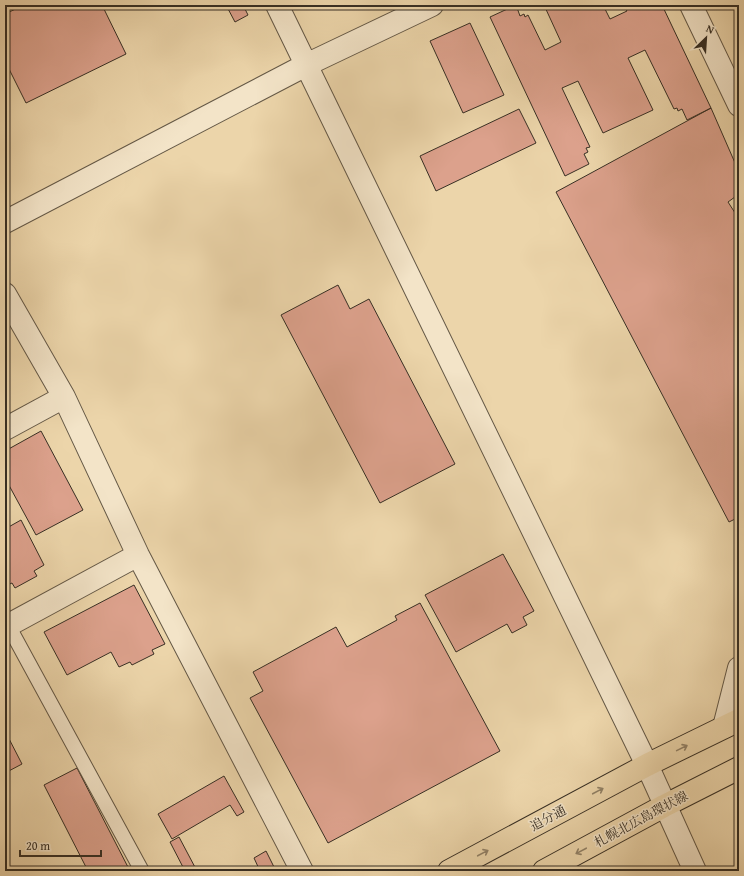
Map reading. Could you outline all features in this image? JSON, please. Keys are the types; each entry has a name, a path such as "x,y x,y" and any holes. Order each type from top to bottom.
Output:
{"main road":[{"path":"647,765 731,724"},
{"name":"追分通","path":"449,871 647,765"},
{"name":"札幌北広島環状線","path":"544,871 664,806 739,768"}],"street":[{"path":"277,5 647,765 664,806 695,871"},
{"path":"5,222 306,65 432,5"},
{"path":"691,5 739,105"},
{"path":"5,294 64,397 138,555 302,871"},
{"path":"5,429 64,397"},
{"path":"7,626 138,555"},
{"path":"731,724 739,668"}],"lane":[{"path":"7,626 142,871"}],"building":[{"path":"24,5 102,5 126,54 26,103 5,61 5,14"},
{"path":"226,5 243,5 248,15 235,22"},
{"path":"516,5 520,16 524,14 525,17 528,15 545,50 561,42 544,5 603,5 610,19 627,11 623,5 662,5 711,108 687,120 682,109 678,111 677,108 674,109 645,50 628,58 653,110 603,133 578,81 562,88 590,147 586,148 588,152 584,154 589,164 565,176 490,17"},
{"path":"470,23 504,95 463,113 430,41"},
{"path":"711,108 739,172 739,194 728,202 739,219 739,517 729,522 556,192"},
{"path":"519,109 536,143 436,191 420,156"},
{"path":"338,285 350,309 369,299 455,464 380,503 281,315"},
{"path":"41,431 83,510 36,535 5,478 5,451"},
{"path":"21,520 44,565 34,571 37,576 15,588 12,583 5,586 5,529"},
{"path":"503,554 534,611 523,617 527,625 512,633 507,624 456,652 425,595"},
{"path":"134,585 165,644 152,650 154,654 132,665 130,662 119,667 111,652 67,675 44,632"},
{"path":"420,603 500,751 328,843 250,698 263,691 253,672 336,627 347,647 397,620 395,616"},
{"path":"5,731 22,764 5,773"},
{"path":"77,768 130,871 88,871 44,785"},
{"path":"224,776 244,812 237,816 230,805 172,839 158,814"},
{"path":"179,837 197,871 185,871 170,842"},
{"path":"266,851 276,871 260,871 254,858"}]}
